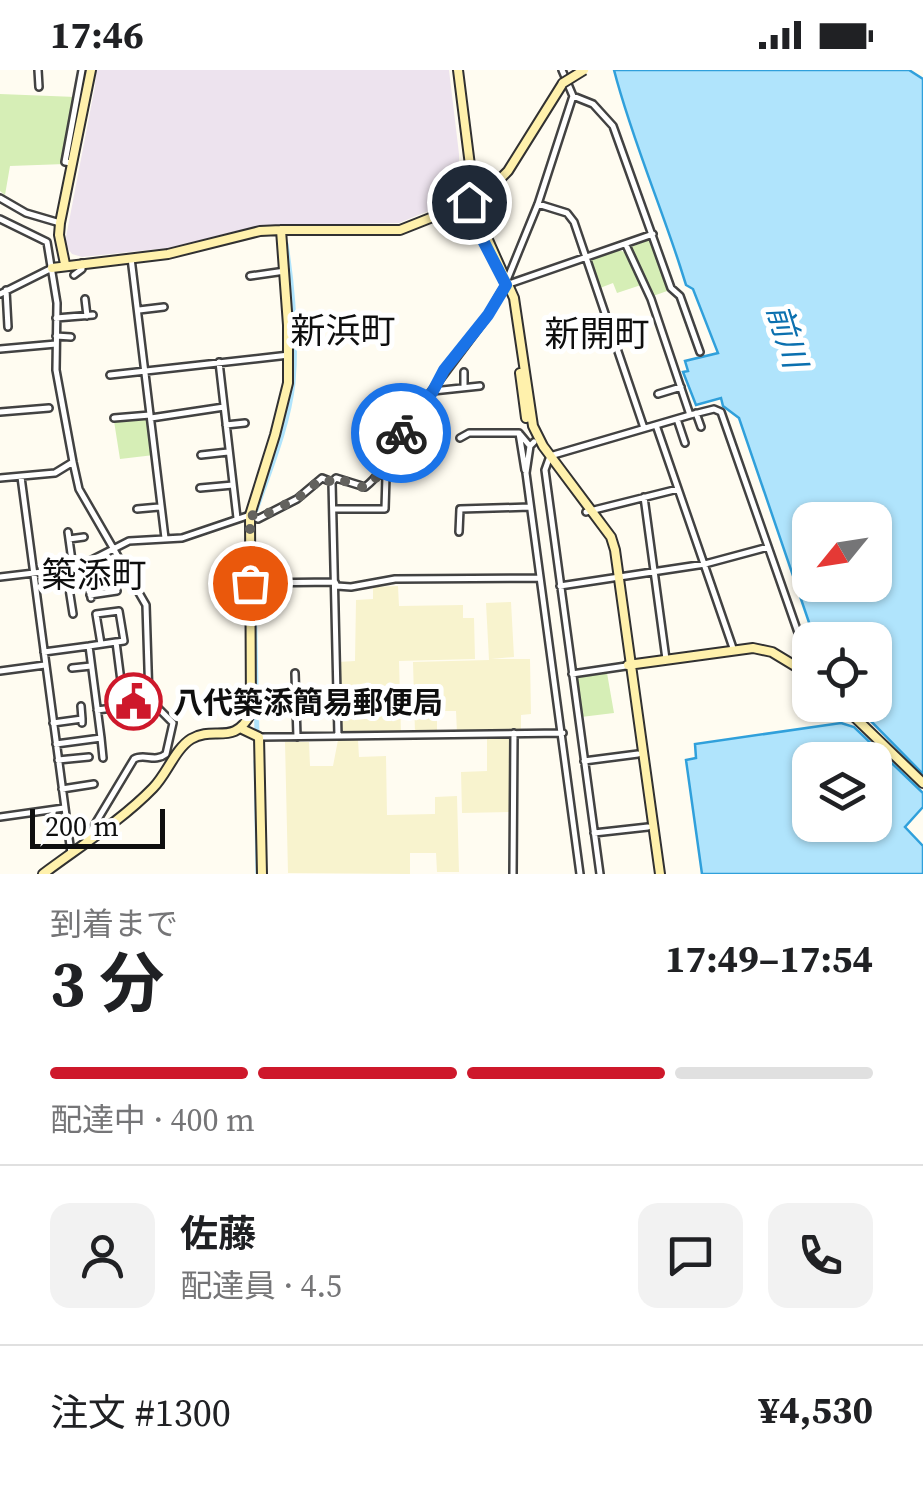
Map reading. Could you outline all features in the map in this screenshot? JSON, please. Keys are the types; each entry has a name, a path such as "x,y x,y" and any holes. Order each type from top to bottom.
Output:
{"main road":[{"path":"65,264 60,224 91,70"},
{"path":"456,70 476,227 507,282 532,426 548,458"},
{"path":"52,268 168,254 260,231 400,230 471,201 494,185 508,171 563,84 584,70"},
{"path":"244,730 253,704 250,514 288,383 281,230"},
{"path":"507,282 532,444 548,458 611,537 657,874"},
{"path":"628,665 734,648 772,652 792,662"},
{"path":"628,665 657,874"},
{"path":"860,722 923,783"},
{"path":"43,874 155,786 190,740 244,730 259,737 262,874"}],"street":[{"path":"38,70 38,88"},
{"path":"74,163 66,162 82,70"},
{"path":"332,482 336,478 365,488 380,474 401,434 444,370 488,315 507,282 538,204 573,96 562,70"},
{"path":"573,96 593,104 613,126 671,288 680,296 700,352"},
{"path":"494,185 503,198 497,209"},
{"path":"0,198 60,224"},
{"path":"538,204 571,216 644,428"},
{"path":"0,220 46,240 56,318 57,381 79,490 146,605 148,699 173,722 166,754 155,759 134,758 85,842"},
{"path":"517,229 527,233"},
{"path":"507,282 652,234"},
{"path":"626,244 651,298 681,387 702,428"},
{"path":"130,258 165,538"},
{"path":"74,275 82,269 82,262"},
{"path":"8,327 3,292 52,268"},
{"path":"250,276 285,271"},
{"path":"56,318 90,315 84,299"},
{"path":"139,310 164,307"},
{"path":"56,336 71,336"},
{"path":"0,348 56,344"},
{"path":"110,374 289,355"},
{"path":"219,362 237,518"},
{"path":"464,372 464,387"},
{"path":"433,391 480,386"},
{"path":"658,394 681,387"},
{"path":"114,418 224,407"},
{"path":"0,412 49,408"},
{"path":"600,874 560,586 548,458 693,414 714,409 721,412 794,622"},
{"path":"677,419 685,443"},
{"path":"226,425 246,423"},
{"path":"656,425 734,648"},
{"path":"519,432 580,874"},
{"path":"460,438 469,433 519,432 532,444 526,473"},
{"path":"201,455 228,452"},
{"path":"0,478 56,473 73,462"},
{"path":"333,509 385,509 386,476 380,474"},
{"path":"20,477 71,853"},
{"path":"0,577 70,568 129,541 182,538 250,514 258,518 285,506 322,478 332,482"},
{"path":"332,482 338,736"},
{"path":"200,488 233,485"},
{"path":"589,511 678,489"},
{"path":"644,497 666,659"},
{"path":"137,509 160,507"},
{"path":"459,532 460,509 530,507"},
{"path":"73,614 69,536 84,537"},
{"path":"560,586 706,564 768,547"},
{"path":"88,563 91,596 117,590"},
{"path":"335,582 336,586 351,587 395,579 539,578"},
{"path":"250,583 335,582"},
{"path":"101,644 96,614 120,611 121,681"},
{"path":"70,636 72,648"},
{"path":"44,652 133,640"},
{"path":"88,646 103,758"},
{"path":"0,671 45,665"},
{"path":"572,674 628,665"},
{"path":"72,668 91,666"},
{"path":"295,672 297,737"},
{"path":"296,690 319,690 320,696 338,696"},
{"path":"53,724 82,721 81,706"},
{"path":"97,710 121,707"},
{"path":"514,733 514,874"},
{"path":"259,737 562,734"},
{"path":"56,744 101,738"},
{"path":"584,761 638,754"},
{"path":"58,760 89,757"},
{"path":"62,789 94,784"},
{"path":"0,817 64,808"},
{"path":"594,833 648,827"}],"shaded area":[{"path":"96,70 449,70 459,154 459,193 455,200 399,223 257,226 168,248 82,257 72,254 66,237"},
{"path":"398,586 399,606 463,605 463,618 474,618 475,659 399,661 401,734 340,735 338,662 355,661 356,600 373,599 373,587"},
{"path":"511,602 514,657 491,659 530,659 531,714 521,715 521,731 457,733 456,711 437,711 437,732 415,733 413,662 489,660 486,603"},
{"path":"509,738 511,812 462,813 461,772 487,771 487,739"},
{"path":"338,740 358,740 359,757 386,756 387,815 435,814 435,797 457,796 459,872 437,872 436,853 410,853 410,874 288,873 285,742 309,742 310,766 333,766"}],"green space":[{"path":"0,94 76,97 65,164 10,166 5,195 0,191"},
{"path":"652,239 670,290 653,296 631,247"},
{"path":"624,252 641,285 617,293 613,283 600,288 591,259"},
{"path":"148,419 154,455 120,459 114,421"},
{"path":"607,673 614,713 581,717 575,678"}],"water":[{"name":"前川","path":"614,70 909,70 923,79 923,774 872,722 892,722 892,622 809,622 802,602 892,602 892,502 792,502 792,573 739,418 723,406 721,398 696,405 683,372 688,371 685,361 718,353 693,289 686,285"},
{"path":"841,723 854,727 870,742 792,742 792,842 892,842 892,763 923,793 923,807 905,827 923,846 923,874 702,874 686,760 696,758 695,744"}],"waterway":[{"path":"256,510 283,432 293,383 294,313 286,244"},
{"path":"254,589 257,736"},
{"path":"256,761 258,874"}],"way so far":[{"path":"250,583 250,514 258,518 285,506 322,478 332,482 336,478 365,488 380,474 401,433"}],"place":[{"name":"八代築添簡易郵便局","path":"134,702"}],"district":[{"name":"新浜町","path":"343,331"},
{"name":"新開町","path":"597,334"},
{"name":"築添町","path":"94,575"}],"route":[{"path":"401,433 506,285 476,227 469,202"}]}
